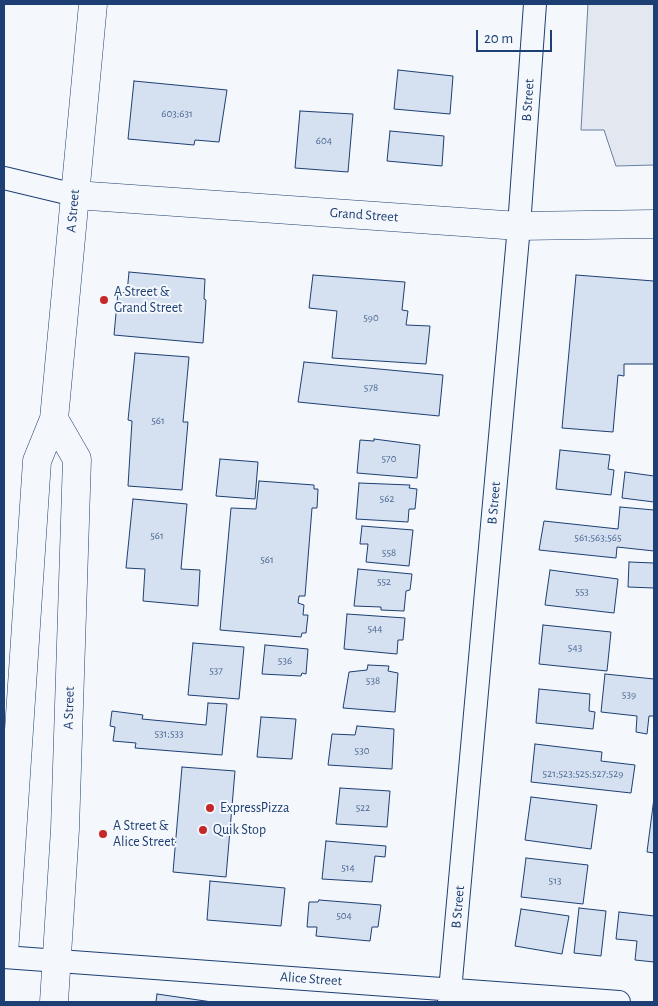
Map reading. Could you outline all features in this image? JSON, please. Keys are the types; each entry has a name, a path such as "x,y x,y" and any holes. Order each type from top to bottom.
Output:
{"main road":[{"name":"A Street","path":"4,956 37,461 54,419 93,4"},
{"name":"Grand Street","path":"75,195 519,226 654,224"},
{"name":"A Street","path":"54,419 77,459 59,960 54,1002"}],"street":[{"name":"B Street","path":"449,996 519,226 535,4"},
{"path":"4,178 75,195"},
{"name":"Alice Street","path":"4,956 449,996 619,1002"}],"shaded area":[{"path":"588,4 654,4 654,165 616,166 604,130 581,130"}],"building":[{"path":"398,70 453,76 450,114 394,109"},
{"path":"134,81 227,90 219,142 195,140 194,145 128,139"},
{"path":"300,111 353,114 348,172 295,168"},
{"path":"390,131 444,136 442,166 387,161"},
{"path":"129,272 205,279 204,299 206,300 203,343 114,335 118,292 127,293"},
{"path":"313,275 405,282 402,310 408,311 406,325 430,326 426,364 332,358 337,311 309,308"},
{"path":"576,275 654,281 654,364 624,364 624,376 618,375 613,432 562,428"},
{"path":"135,353 189,357 183,422 188,422 182,490 128,486 132,421 128,420"},
{"path":"304,362 443,375 439,416 298,402"},
{"path":"374,439 420,445 417,478 357,473 360,440 374,441"},
{"path":"560,450 610,455 608,469 614,470 611,495 556,489"},
{"path":"220,459 258,462 255,499 216,496"},
{"path":"625,472 654,476 654,502 622,498"},
{"path":"259,481 314,485 314,489 318,489 317,508 312,508 305,596 299,596 298,603 304,605 303,615 308,615 306,633 302,633 301,637 220,630 231,508 256,509"},
{"path":"359,483 410,485 409,488 417,489 415,509 409,509 408,522 356,519"},
{"path":"133,499 187,504 181,569 200,570 198,606 143,601 145,569 126,568"},
{"path":"620,507 654,510 654,551 617,547 616,558 539,550 544,521 618,529"},
{"path":"362,526 413,530 409,566 366,562 368,544 360,544"},
{"path":"629,562 654,563 654,588 628,587"},
{"path":"358,569 412,574 410,590 406,591 404,611 381,610 381,607 354,606"},
{"path":"550,570 618,579 614,613 545,605"},
{"path":"347,614 405,618 403,640 398,640 397,654 344,649"},
{"path":"543,625 611,632 607,671 539,664"},
{"path":"193,643 244,647 239,699 188,695"},
{"path":"265,645 308,649 306,674 302,673 301,676 262,674"},
{"path":"368,665 389,666 388,671 398,673 395,712 343,708 349,672 367,670"},
{"path":"605,674 654,679 654,716 649,716 647,734 636,732 637,716 601,712"},
{"path":"539,689 590,694 589,711 595,712 593,729 536,723"},
{"path":"208,703 227,704 222,755 135,748 136,743 113,741 115,727 110,726 112,711 143,715 142,719 206,725"},
{"path":"261,717 296,719 292,759 257,757"},
{"path":"357,726 394,729 392,769 328,765 332,734 355,735"},
{"path":"535,744 602,752 601,761 635,765 631,793 531,782"},
{"path":"182,767 235,771 226,877 173,872"},
{"path":"340,788 390,791 387,827 336,824"},
{"path":"531,797 597,805 591,849 525,840"},
{"path":"654,798 654,853 647,852"},
{"path":"326,841 386,846 385,857 375,856 372,882 322,879"},
{"path":"526,858 588,865 583,904 521,897"},
{"path":"210,881 285,888 281,926 207,920"},
{"path":"319,900 381,905 378,927 372,927 370,941 316,936 317,927 307,927 309,902 318,902"},
{"path":"579,908 606,911 601,956 574,953"},
{"path":"521,909 569,916 562,954 515,946"},
{"path":"619,912 654,916 654,962 635,960 637,941 616,939"},
{"path":"157,994 212,1002 156,1002"}],"place":[{"name":"A Street & Grand Street","path":"104,300"},
{"name":"ExpressPizza","path":"210,808"},
{"name":"Quik Stop","path":"203,830"},
{"name":"A Street & Alice Street","path":"103,834"}]}
